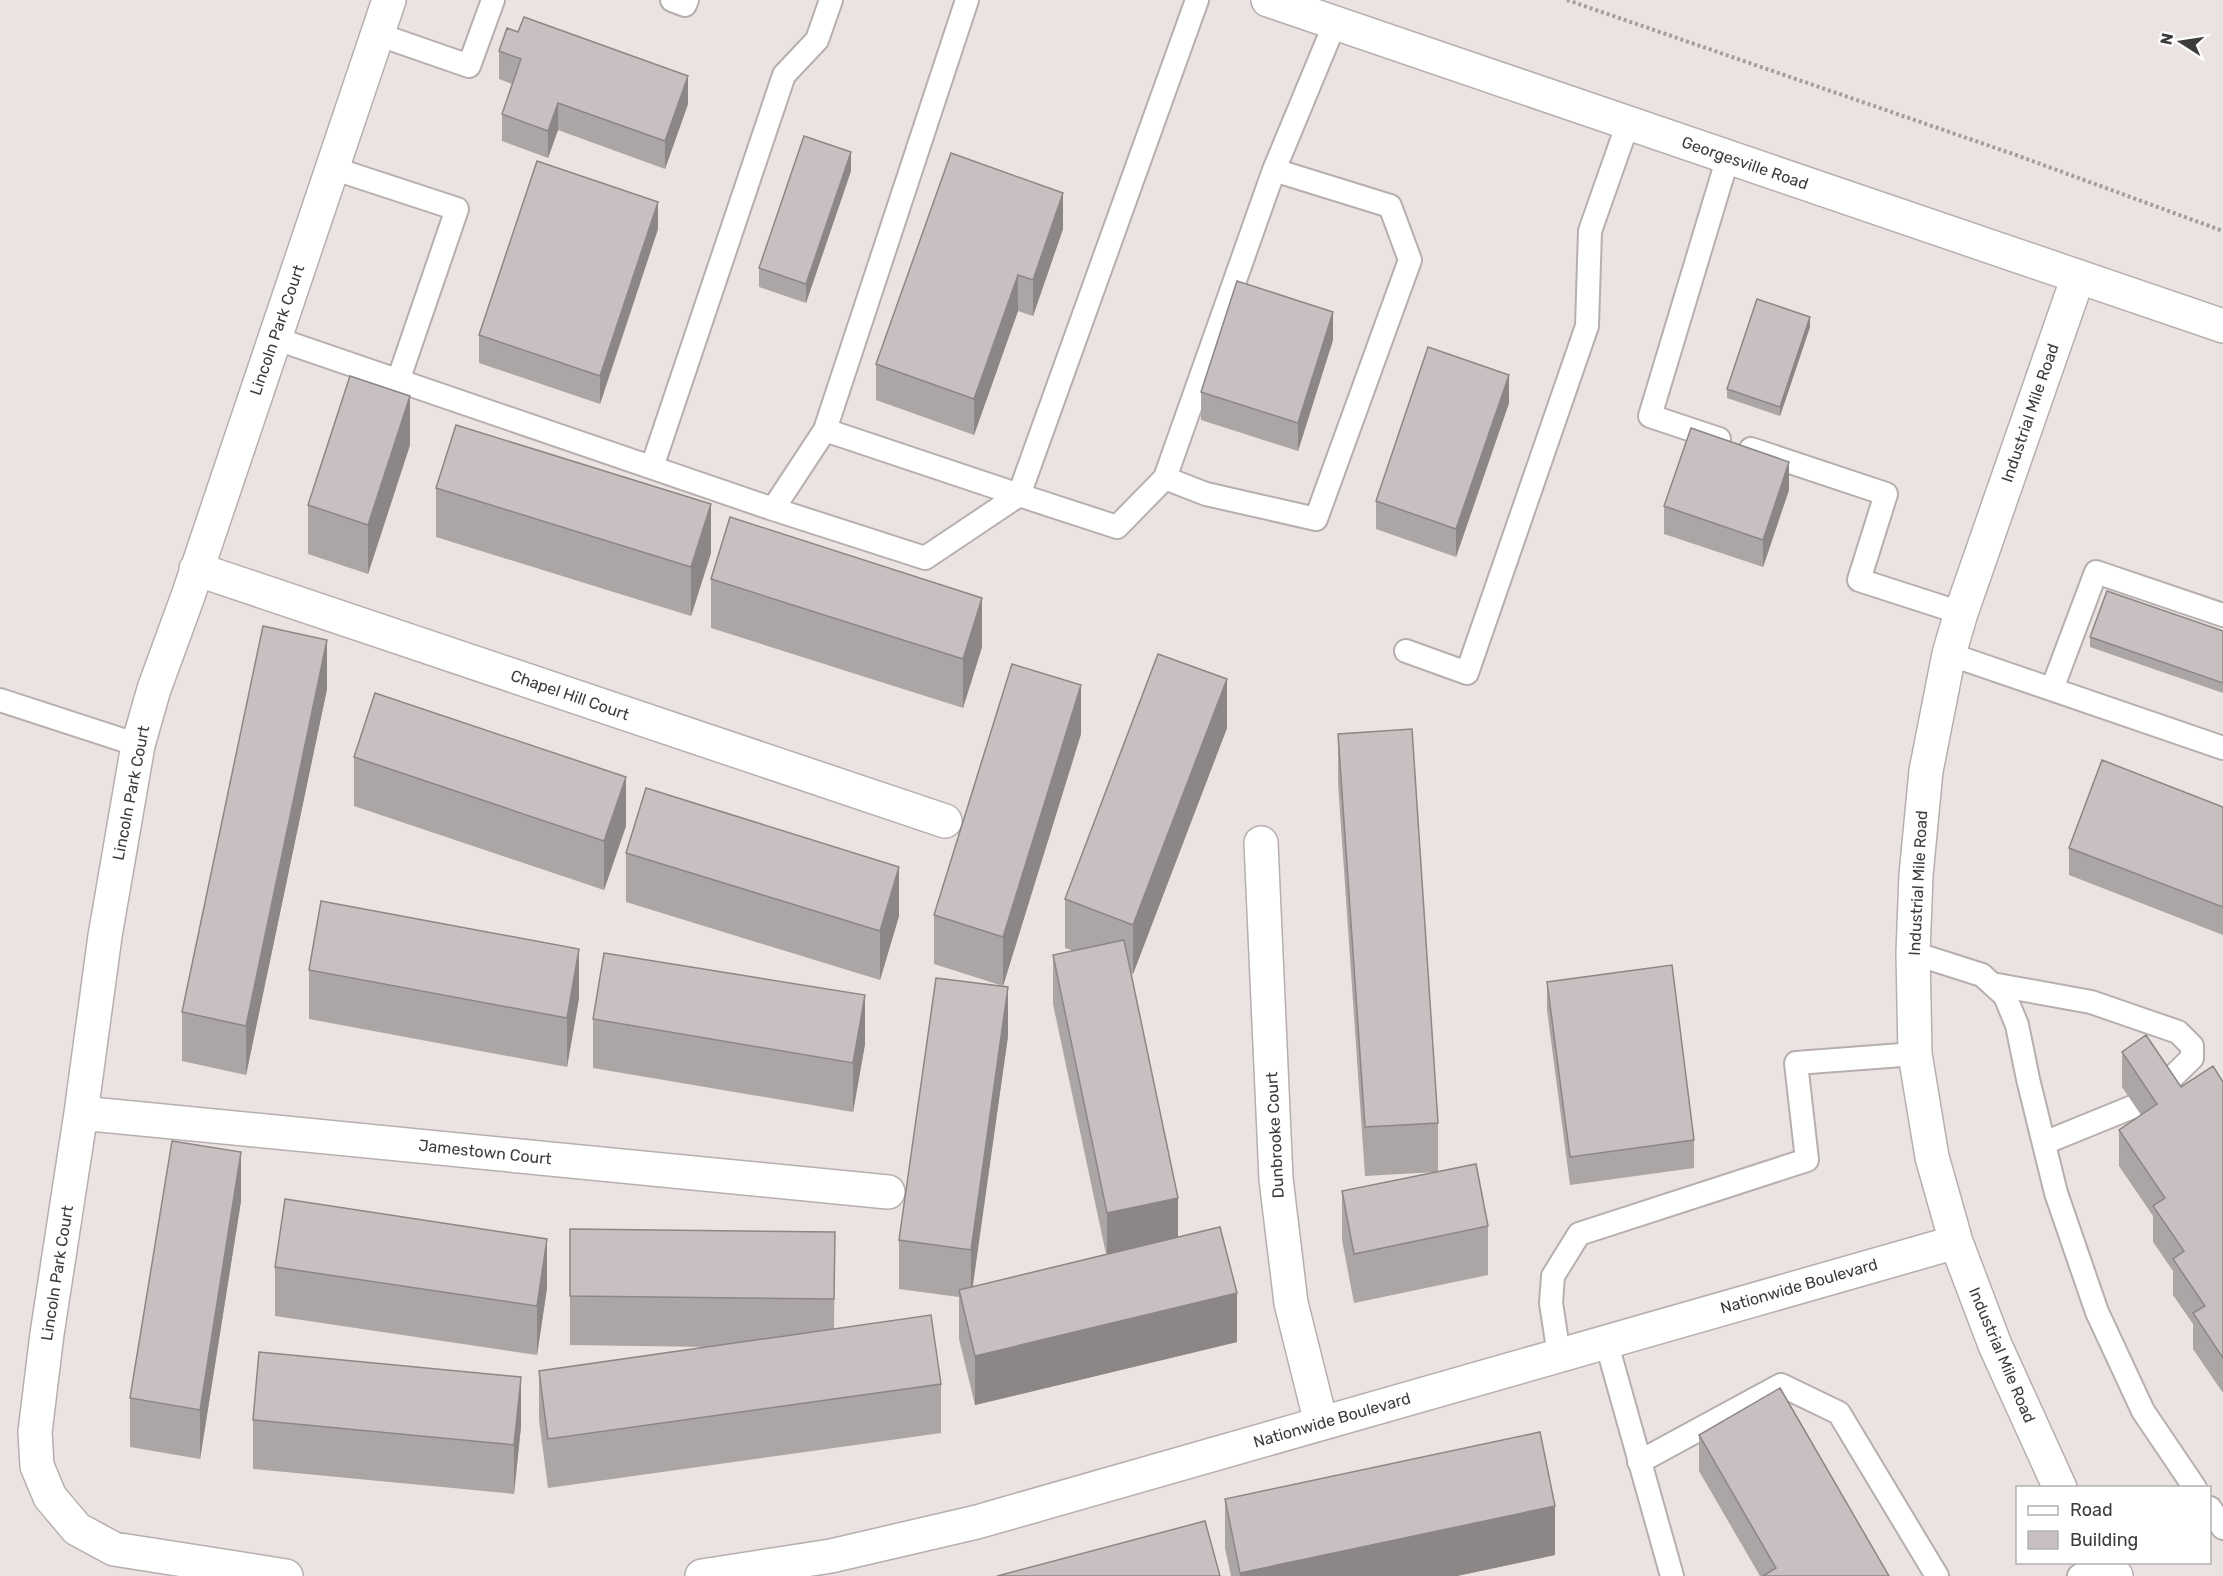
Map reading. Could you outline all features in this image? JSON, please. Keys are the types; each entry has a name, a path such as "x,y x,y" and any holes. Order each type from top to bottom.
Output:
{"street":[{"name":"Lincoln Park Court","path":"286,1576 114,1549 76,1529 50,1497 37,1466 35,1432 47,1334 105,936 138,746 154,688 389,0"},
{"name":"Georgesville Road","path":"1268,0 2223,326"},
{"name":"Industrial Mile Road","path":"2059,1486 1995,1345 1956,1242 1932,1157 1915,1054 1913,952 1916,875 1926,771 1949,654 1961,613 2078,277"},
{"name":"Chapel Hill Court","path":"196,569 945,821"},
{"name":"Dunbrooke Court","path":"1261,843 1276,1179 1291,1303 1321,1423"},
{"name":"Jamestown Court","path":"81,1113 888,1192"},
{"name":"Nationwide Boulevard","path":"702,1576 831,1556 977,1522 1956,1242"},
{"path":"2103,1564 2116,1576"}],"lane":[{"path":"377,34 469,66 493,0"},
{"path":"672,0 685,4 687,0"},
{"path":"652,467 784,75 817,40 831,0"},
{"path":"773,509 825,430 967,0"},
{"path":"274,338 773,509 925,558 1019,495 1197,0"},
{"path":"825,430 1117,526 1165,478 1274,170 1335,23"},
{"path":"1406,651 1467,673 1587,326 1590,231 1628,123"},
{"path":"1728,158 1650,416 1886,494 1859,580 1961,613"},
{"path":"332,168 457,209 399,381"},
{"path":"1165,478 1206,494 1316,519 1410,260 1390,206 1274,170"},
{"path":"2052,689 2096,572 2223,615"},
{"path":"1949,654 2223,748"},
{"path":"0,700 138,746"},
{"path":"1913,952 1982,975 2005,996 2017,1025 2056,1193 2097,1312 2143,1411 2194,1486"},
{"path":"1992,984 2091,1002 2178,1032 2192,1046 2192,1058 2159,1090"},
{"path":"1559,1355 1551,1303 1552,1276 1579,1234 1807,1160 1796,1064 1915,1054"},
{"path":"2044,1143 2135,1106"},
{"path":"1606,1341 1672,1576"},
{"path":"1639,1462 1782,1385 1839,1413 1937,1576"},
{"path":"2211,1510 2223,1528"},
{"path":"2079,1576 2100,1564"}],"path":[{"path":"1567,0 2016,155 2223,231"}],"building":[{"path":"524,17 688,76 665,141 558,103 548,131 502,114 521,59 499,51 507,28 518,32"},
{"path":"804,136 851,152 806,284 759,268"},
{"path":"951,153 1063,193 1033,280 1018,275 974,399 876,364"},
{"path":"537,161 658,202 600,376 479,335"},
{"path":"1237,281 1333,312 1298,423 1201,392"},
{"path":"1757,299 1810,317 1780,407 1727,389"},
{"path":"1428,347 1509,375 1456,529 1376,501"},
{"path":"350,376 410,396 368,525 308,505"},
{"path":"456,425 711,504 691,567 436,488"},
{"path":"1691,428 1789,462 1763,540 1664,506"},
{"path":"730,517 982,598 963,659 711,579"},
{"path":"2107,591 2223,631 2223,683 2090,637"},
{"path":"263,626 327,640 246,1026 182,1012"},
{"path":"1158,654 1227,679 1133,925 1065,899"},
{"path":"1012,664 1081,685 1003,937 934,915"},
{"path":"375,693 626,777 604,841 354,757"},
{"path":"1412,729 1438,1123 1365,1127 1338,734"},
{"path":"2102,760 2223,807 2223,907 2069,848"},
{"path":"646,788 899,867 880,931 626,853"},
{"path":"321,901 579,949 567,1018 309,970"},
{"path":"1124,940 1178,1198 1107,1213 1053,955"},
{"path":"604,953 865,995 853,1063 593,1019"},
{"path":"1672,965 1694,1140 1570,1157 1547,982"},
{"path":"936,978 1008,987 971,1250 899,1240"},
{"path":"2146,1035 2181,1087 2213,1066 2223,1082 2223,1358 2193,1313 2205,1306 2173,1259 2184,1251 2153,1206 2165,1198 2119,1130 2157,1104 2122,1052"},
{"path":"172,1141 241,1152 200,1410 130,1398"},
{"path":"1476,1164 1488,1226 1354,1254 1342,1191"},
{"path":"285,1199 547,1239 537,1306 275,1267"},
{"path":"1220,1227 1237,1293 975,1356 959,1290"},
{"path":"570,1229 835,1232 834,1299 570,1296"},
{"path":"931,1315 941,1384 548,1439 539,1371"},
{"path":"259,1352 521,1377 514,1445 253,1420"},
{"path":"1780,1388 1889,1576 1763,1576 1776,1568 1699,1435"},
{"path":"1540,1432 1555,1506 1240,1573 1225,1499"},
{"path":"1205,1521 1220,1576 997,1576"}]}
